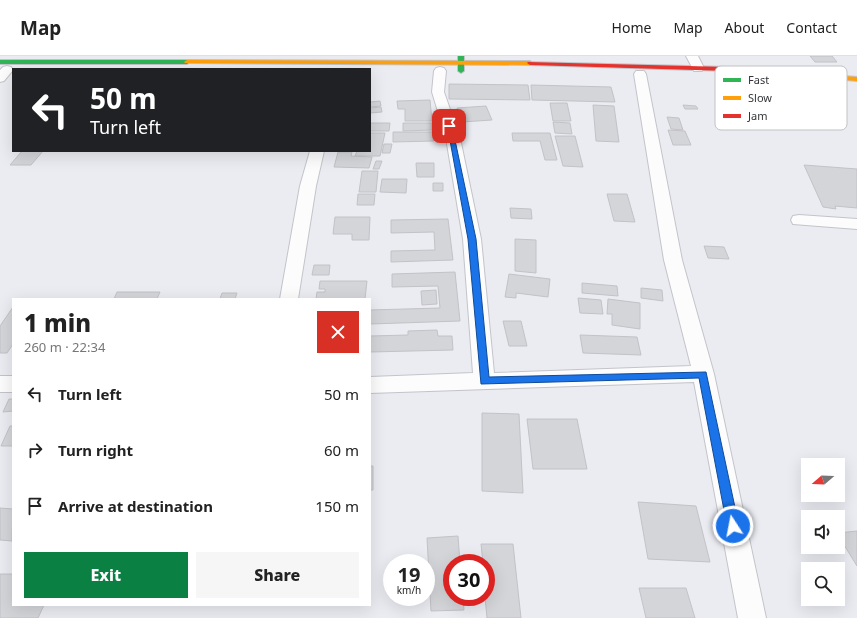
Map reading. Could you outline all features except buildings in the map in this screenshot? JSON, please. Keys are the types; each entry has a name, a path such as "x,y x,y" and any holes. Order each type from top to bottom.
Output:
{"main road":[{"path":"484,56 514,63"},
{"path":"44,68 226,59 514,63 715,69"},
{"path":"371,69 440,71 461,63 715,77"},
{"path":"847,78 857,79"},
{"path":"847,87 857,88"}],"street":[{"path":"692,56 698,68"},
{"path":"440,71 438,92 453,138 472,239 484,381"},
{"path":"640,74 673,260 703,374 752,618"},
{"path":"289,298 308,186 317,152"},
{"path":"798,220 857,224"},
{"path":"371,384 703,374"},
{"path":"0,384 12,384"}],"traffic: fast":[{"path":"461,56 461,71"},
{"path":"0,62 187,62"}],"traffic: slow":[{"path":"187,62 530,63"},
{"path":"847,78 857,79"}],"traffic: jam":[{"path":"530,63 715,69"}],"route":[{"path":"449,126 464,190 472,239 484,381 703,374 733,526"}]}
